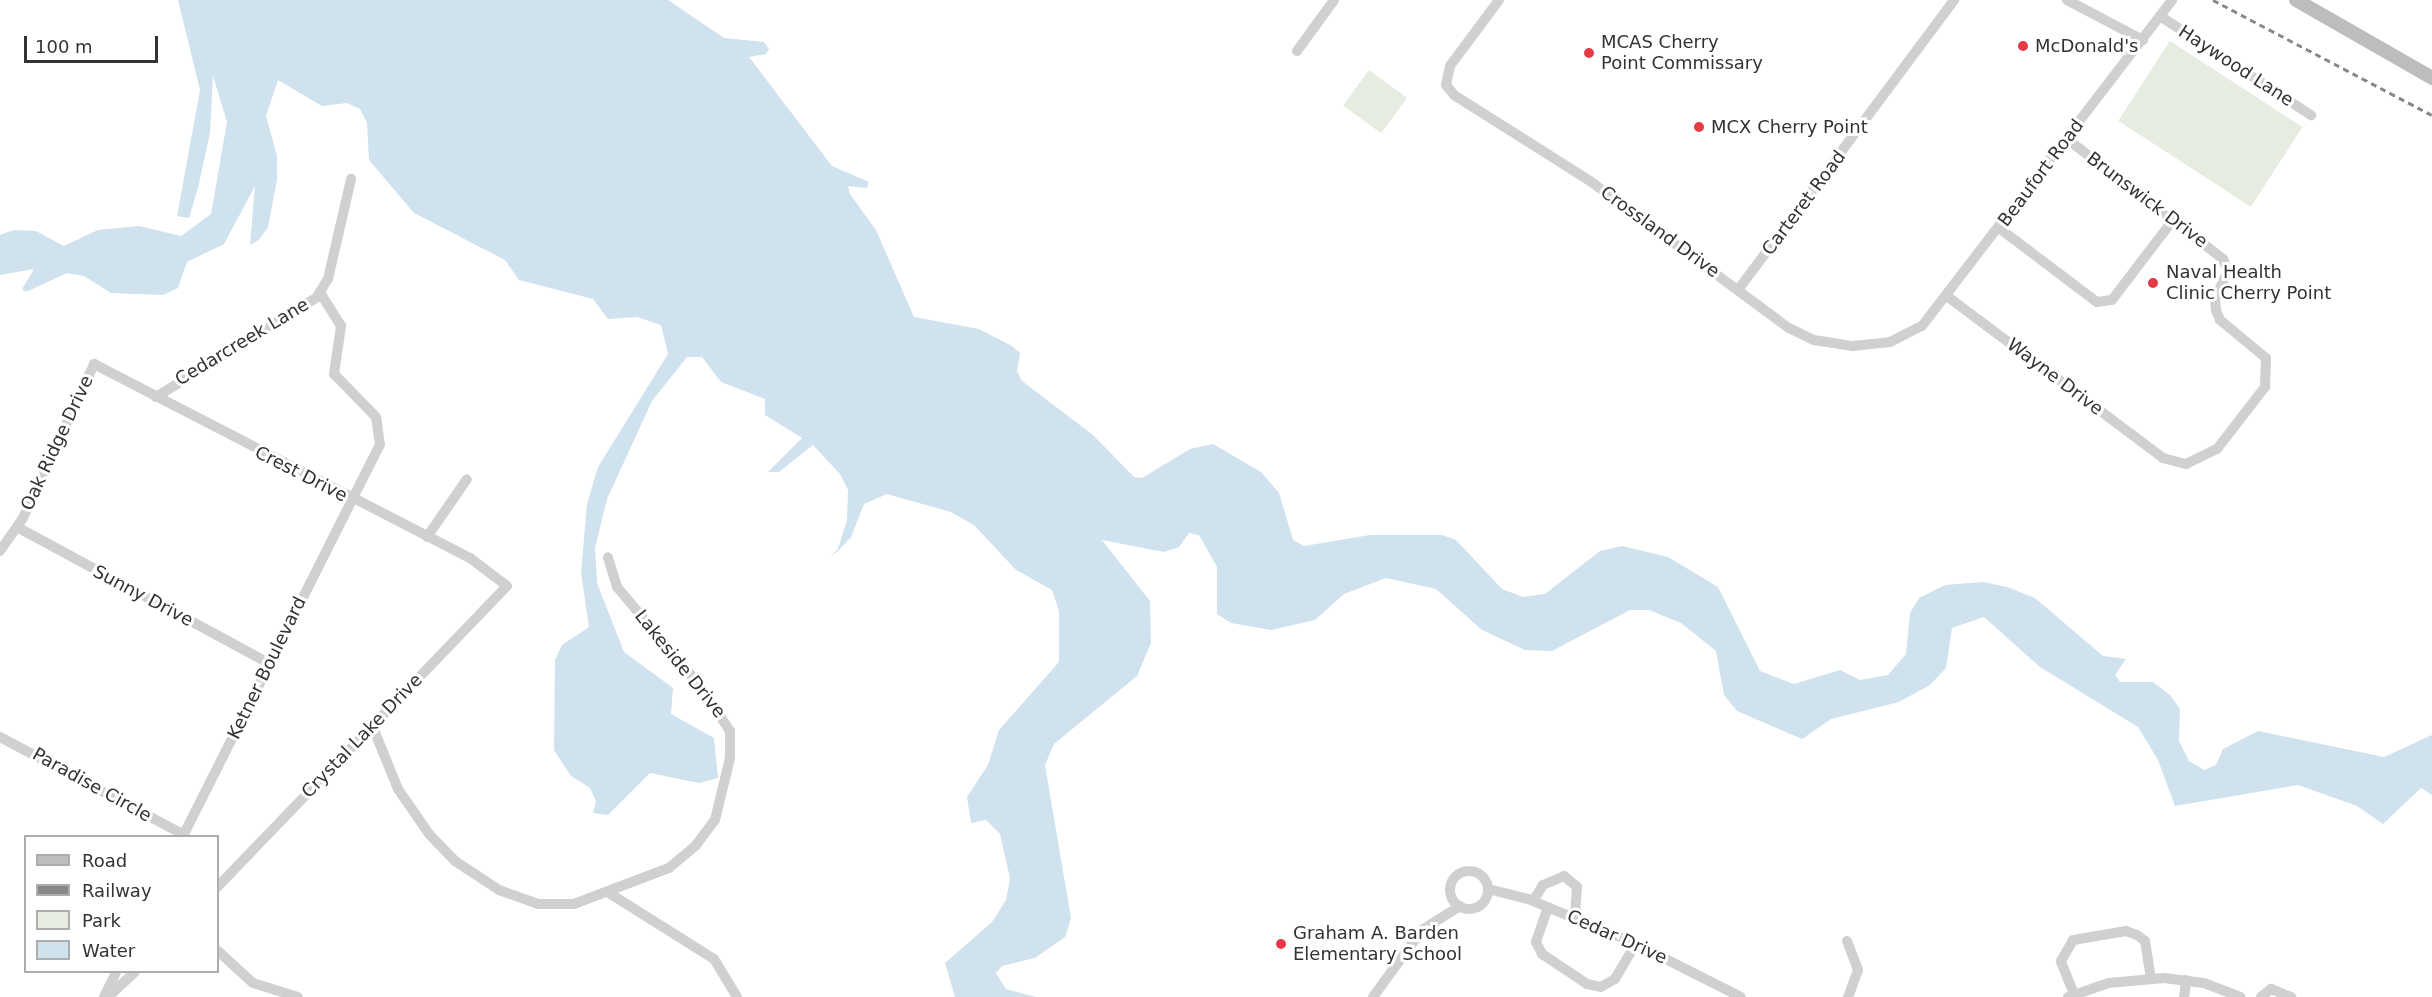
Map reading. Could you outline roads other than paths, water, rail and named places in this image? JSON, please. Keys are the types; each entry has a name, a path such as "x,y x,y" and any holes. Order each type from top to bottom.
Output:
{"street":[{"path":"1297,51 1334,0"},
{"name":"Crossland Drive","path":"1499,0 1450,66 1446,85 1454,95 1590,181 1738,290 1814,340 1853,346 1903,338"},
{"name":"Carteret Road","path":"1738,290 1954,0"},
{"path":"2067,0 2143,40"},
{"name":"Beaufort Road","path":"1903,338 1948,297 2172,0"},
{"path":"2296,0 2432,78"},
{"name":"Haywood Lane","path":"2160,16 2312,115"},
{"name":"Brunswick Drive","path":"2066,138 2227,264 2215,298 2220,320 2266,358 2268,373 2265,387 2217,449 2196,463 2163,458"},
{"name":"Cedarcreek Lane","path":"156,397 320,292 351,179"},
{"path":"1999,228 2097,303 2112,300 2173,220"},
{"name":"Ketner Boulevard","path":"183,835 351,499 380,446 376,417 334,374 341,326 320,292"},
{"name":"Wayne Drive","path":"1948,297 2163,458"},
{"name":"Crest Drive","path":"94,364 489,570 507,586"},
{"name":"Oak Ridge Drive","path":"0,551 17,527 94,364"},
{"path":"427,537 468,479"},
{"name":"Sunny Drive","path":"17,527 269,663"},
{"name":"Lakeside Drive","path":"372,725 409,807 436,843 474,875 538,904 574,904 609,893 669,868 707,833 722,796 731,745 725,718 617,587 608,557"},
{"name":"Crystal Lake Drive","path":"219,884 507,586"},
{"name":"Paradise Circle","path":"0,737 181,835"},
{"name":"Cedar Drive","path":"1460,906 1450,889 1460,874 1478,873 1488,889 1533,901 1636,943 1726,994 1741,997"},
{"path":"1533,901 1543,885 1564,876 1577,887 1575,917"},
{"path":"1373,997 1422,930 1460,906 1481,905 1488,889"},
{"path":"609,893 714,959 737,997"},
{"path":"1548,907 1536,942 1542,954 1587,984 1601,987 1616,979 1636,943"},
{"path":"2151,978 2145,941 2126,931 2073,940 2061,961 2071,996 2151,978 2186,980 2240,997"},
{"path":"1847,941 1858,970 1848,997"},
{"path":"219,952 253,982 298,997"},
{"path":"106,997 116,973"},
{"path":"106,997 134,973"},
{"path":"2184,997 2186,980"},
{"path":"2261,997 2271,989 2291,997"}],"water":[{"path":"178,0 668,0 724,38 764,42 769,49 766,54 749,57 832,166 869,182 867,188 848,186 850,194 876,230 914,317 979,329 1012,346 1020,353 1017,371 1022,381 1093,435 1134,477 1142,478 1190,449 1213,444 1261,472 1279,493 1293,540 1304,546 1370,535 1442,535 1456,540 1502,589 1523,597 1545,594 1600,551 1622,546 1668,557 1718,587 1760,671 1794,684 1840,670 1860,680 1888,675 1906,654 1910,613 1919,598 1945,585 1983,582 2007,587 2035,598 2103,656 2126,659 2115,675 2120,682 2153,682 2170,695 2180,709 2179,741 2189,761 2204,770 2216,765 2223,749 2258,731 2384,757 2432,735 2432,795 2421,788 2383,824 2357,806 2298,785 2175,806 2158,760 2138,727 2040,667 1984,617 1952,628 1946,668 1930,685 1899,702 1831,719 1802,739 1737,711 1724,695 1716,651 1681,623 1649,610 1630,610 1552,651 1525,650 1482,630 1436,589 1386,578 1344,594 1315,620 1271,630 1231,623 1217,614 1217,567 1199,535 1189,533 1179,547 1164,552 1102,540 1150,601 1151,643 1137,676 1054,744 1045,765 1071,918 1065,937 1035,958 1002,966 996,973 1006,989 1036,997 955,997 945,963 992,922 1006,900 1010,878 1000,834 986,820 971,823 967,797 988,765 999,730 1059,662 1059,611 1052,590 1016,570 975,526 951,512 887,494 864,504 851,537 838,551 829,557 838,549 847,520 848,490 840,474 813,445 779,472 768,472 802,438 765,415 765,399 721,382 702,357 687,357 652,401 607,499 595,548 597,583 624,652 673,688 671,714 714,738 718,778 699,783 650,773 608,815 593,813 596,801 590,788 571,776 554,750 555,660 562,645 589,627 581,573 587,504 598,467 668,354 661,325 637,317 608,319 593,299 519,280 505,260 414,213 369,160 367,123 360,109 347,103 322,106 278,80 266,116 277,156 277,180 268,227 259,240 250,245 255,186 224,244 187,262 178,288 163,295 111,293 84,276 67,273 26,292 22,289 34,269 0,275 0,235 14,230 36,231 64,246 98,230 139,226 181,236 211,214 227,122 213,76 210,133 198,188 189,218 177,216 200,90"}],"railway":[{"path":"2213,0 2432,115"}],"place":[{"name":"McDonald's","path":"2023,46"},
{"name":"MCAS Cherry Point Commissary","path":"1589,53"},
{"name":"MCX Cherry Point","path":"1699,127"},
{"name":"Naval Health Clinic Cherry Point","path":"2153,283"},
{"name":"Graham A. Barden Elementary School","path":"1281,944"}]}
